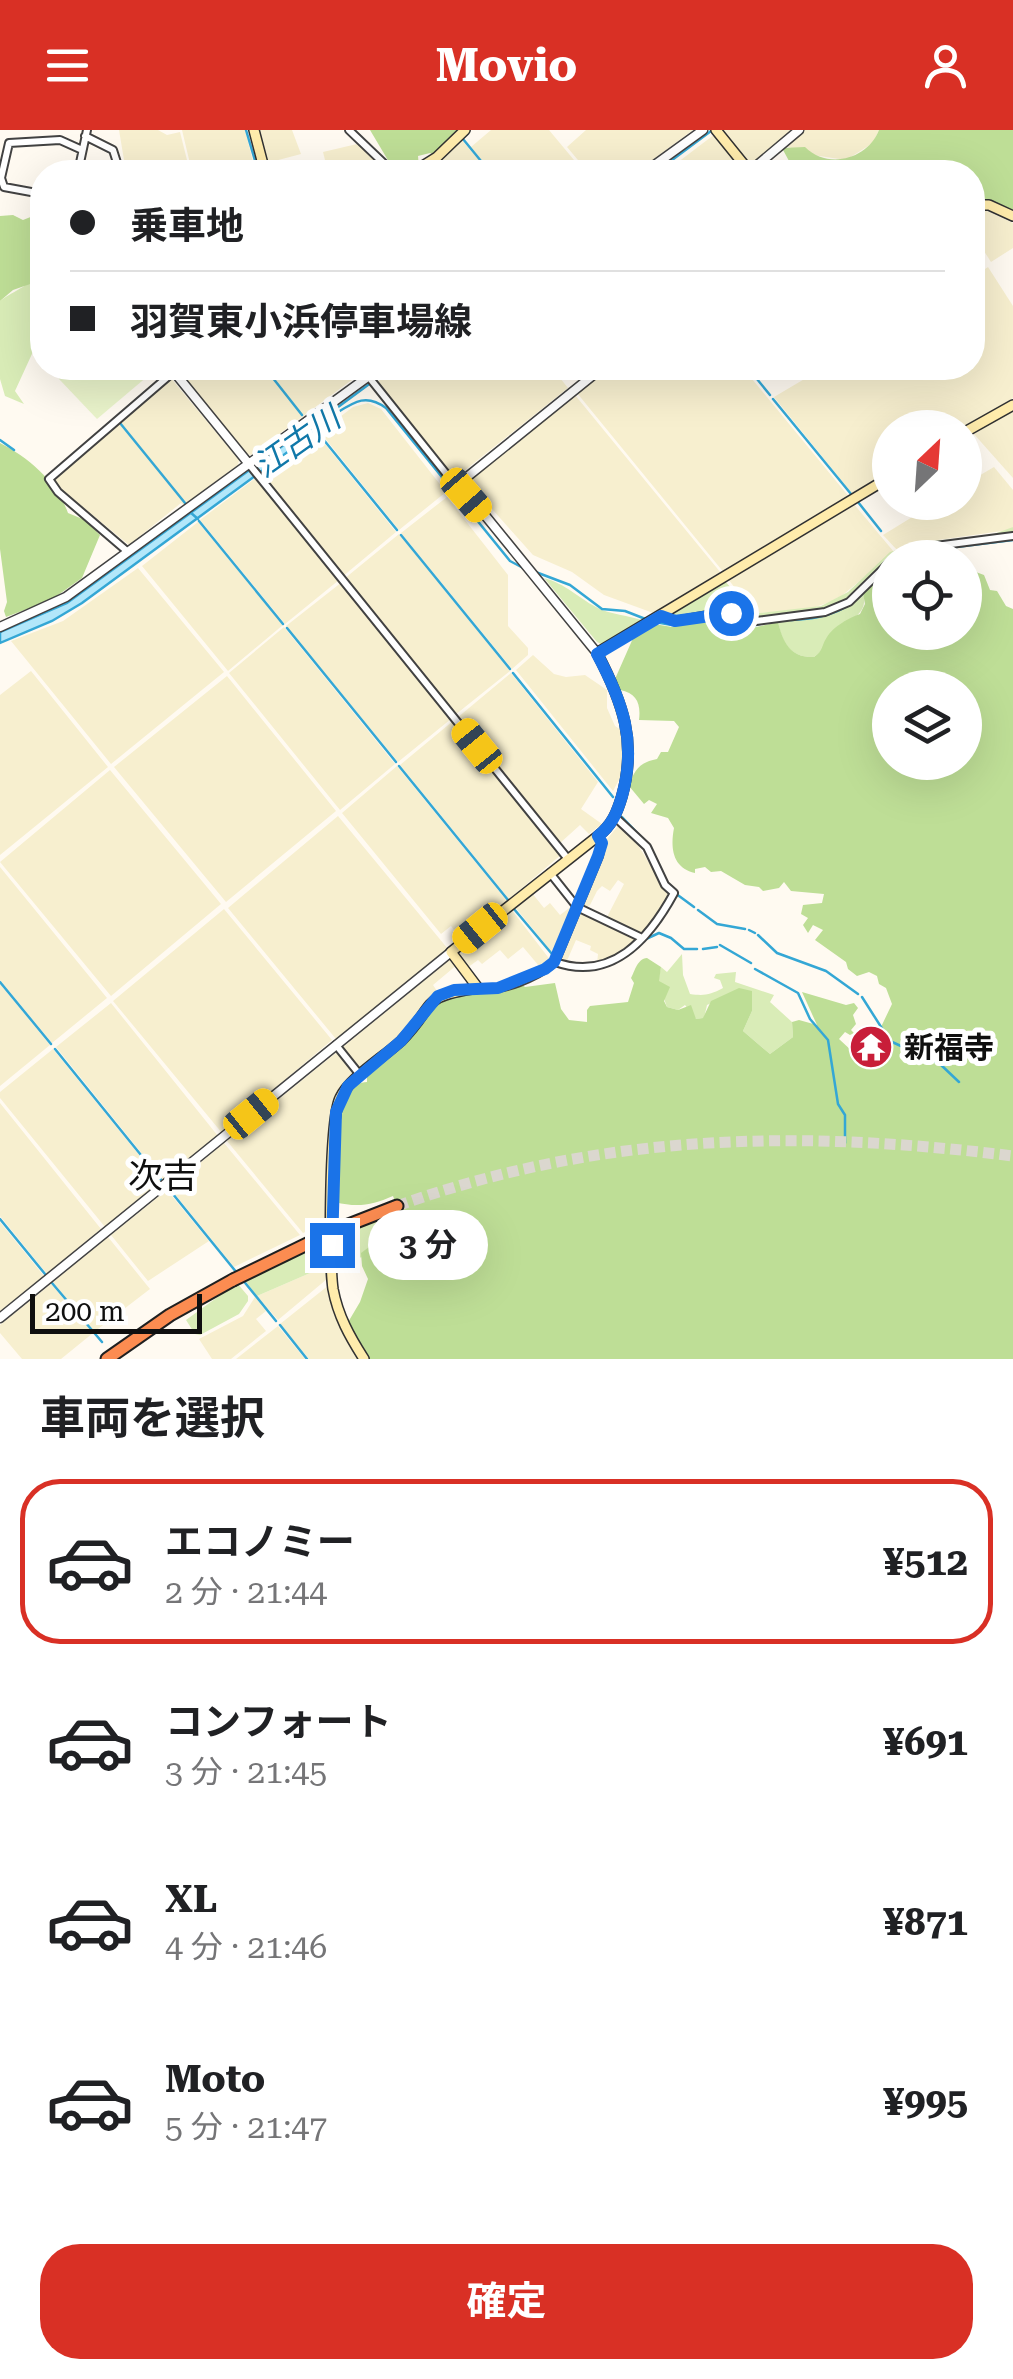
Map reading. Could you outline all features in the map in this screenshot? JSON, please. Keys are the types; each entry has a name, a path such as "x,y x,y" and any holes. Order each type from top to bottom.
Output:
{"highway":[{"path":"108,1359 170,1315 233,1280 338,1229 397,1206"},
{"path":"116,1359 233,1280"}],"main road":[{"path":"254,130 262,160"},
{"path":"432,160 465,130"},
{"path":"716,130 740,160"},
{"path":"985,204 1013,216"},
{"path":"982,422 1013,405"},
{"path":"364,1359 342,1320 332,1280 336,1112 344,1092 401,1041 433,999 445,992 478,988 451,952 598,836 615,817 628,770 630,743 597,654 872,489"}],"street":[{"path":"350,130 381,160"},
{"path":"662,160 703,130"},
{"path":"764,160 799,130"},
{"path":"79,160 86,133 113,150 116,160"},
{"path":"30,192 4,187 2,178 9,143 54,140 80,148"},
{"path":"128,552 58,492 49,479 162,380"},
{"path":"183,380 568,858"},
{"path":"0,626 53,605 370,380 456,486 587,380"},
{"path":"462,484 466,495 597,654"},
{"path":"982,540 1013,536"},
{"path":"654,620 675,621 724,612 756,621 818,614 849,602 872,580"},
{"path":"554,962 579,968 602,966 656,925 674,893 647,847 615,817"},
{"path":"478,988 504,986 554,962 598,856 602,843 598,836"},
{"path":"550,872 576,908 642,938"},
{"path":"0,1318 451,952"},
{"path":"336,1045 362,1076"}],"shaded area":[{"path":"119,130 158,130 167,135 180,132 187,160 124,160"},
{"path":"182,130 245,130 252,160 189,160"},
{"path":"258,130 292,130 301,154 266,160"},
{"path":"491,130 549,130 574,160 482,160 471,147"},
{"path":"586,130 693,130 652,160 578,160 567,147"},
{"path":"720,130 795,130 756,160 746,160"},
{"path":"804,130 879,130 873,143 846,160 785,146"},
{"path":"715,134 736,160 681,160"},
{"path":"460,138 479,160 432,160"},
{"path":"357,144 377,160 325,160 323,152"},
{"path":"985,210 1013,223 1013,248 991,262 985,253"},
{"path":"988,267 1013,306 1013,398 982,417 982,410 872,410 872,485 854,496 774,397 803,380 985,380"},
{"path":"167,380 172,380 239,460 238,465 184,505 181,503 129,545 62,490 54,478"},
{"path":"185,380 352,380 251,455 246,454"},
{"path":"562,380 568,388 454,479 376,383"},
{"path":"593,380 753,380 850,498 725,574 577,393"},
{"path":"575,395 721,573 656,614 604,595 572,572 533,555 468,482"},
{"path":"368,403 381,409 446,492 399,530 320,432 353,407"},
{"path":"1013,409 1013,478 982,443 982,428"},
{"path":"317,434 396,532 342,577 259,475"},
{"path":"994,467 1013,490 1013,527 1009,530 938,540 888,540 883,535 907,520 982,520 982,474"},
{"path":"257,477 339,580 285,624 200,520"},
{"path":"447,497 508,575 508,626 528,648 528,655 512,669 401,533"},
{"path":"853,503 884,540 872,540 872,570 838,599 810,609 760,613 752,610 728,579"},
{"path":"198,522 283,625 228,671 142,566"},
{"path":"399,534 510,671 455,715 344,579"},
{"path":"138,568 224,672 111,764 11,641 63,621"},
{"path":"342,582 451,719 398,762 286,626"},
{"path":"284,627 395,764 340,810 229,673"},
{"path":"533,655 554,674 585,675 607,690 607,708 621,730 624,749 621,776 613,791 516,670"},
{"path":"31,671 108,767 0,855 0,695"},
{"path":"511,673 598,782 581,809 602,824 589,834 580,825 559,844 457,718"},
{"path":"227,676 336,811 226,902 114,767"},
{"path":"453,721 562,854 509,899 400,765"},
{"path":"397,766 507,901 461,939 451,926 441,934 342,813"},
{"path":"110,770 221,904 111,996 0,862"},
{"path":"338,816 448,949 336,1039 228,908"},
{"path":"618,826 638,845 669,896 653,925 642,934 606,919 624,884 618,880 610,891 602,886 590,905 580,905 607,839"},
{"path":"0,867 107,998 52,1043 0,980"},
{"path":"532,893 544,908 550,903 560,915 574,908 557,951 551,951 515,907"},
{"path":"224,909 332,1040 222,1133 113,1001"},
{"path":"511,909 551,961 539,966 523,947 508,959 500,950 482,964 478,960 467,968 456,954"},
{"path":"580,911 637,941 597,964 598,954 590,950 591,946 576,940 566,963 563,962 559,955"},
{"path":"453,957 458,964 433,985 437,991 407,1029 361,1072 343,1047"},
{"path":"0,984 50,1045 0,1086"},
{"path":"111,1003 218,1136 164,1181 56,1047"},
{"path":"53,1049 161,1182 105,1227 0,1098 0,1092"},
{"path":"337,1052 356,1076 328,1222 303,1233 227,1141"},
{"path":"0,1103 101,1229 47,1274 0,1216"},
{"path":"224,1143 300,1235 234,1267 170,1188"},
{"path":"167,1190 209,1241 148,1281 111,1235"},
{"path":"0,1222 44,1276 0,1312"},
{"path":"108,1237 150,1289 94,1332 53,1282"},
{"path":"324,1267 327,1279 278,1320 257,1296"},
{"path":"51,1284 93,1333 61,1359 22,1359 0,1333 0,1325"},
{"path":"329,1285 340,1326 359,1359 309,1359 280,1324"},
{"path":"255,1297 266,1311 256,1319 266,1331 231,1359 212,1359 199,1339 243,1316"},
{"path":"278,1326 305,1359 236,1359"}],"green space":[{"path":"370,130 460,130 436,156 430,153 418,156 418,160 388,160"},
{"path":"879,130 1013,130 1013,213 985,206 985,160 788,160 782,148 805,147 814,154 836,159 857,154 874,140"},
{"path":"13,215 23,220 30,217 30,284 13,290 0,301 0,216"},
{"path":"28,283 30,358 15,391 24,404 5,396 0,379 0,301"},
{"path":"60,380 143,380 97,419"},
{"path":"0,443 40,472 57,491 68,513 85,520 100,535 82,578 51,600 6,617 0,549"},
{"path":"1013,527 1013,535 943,540 991,535"},
{"path":"872,569 872,576 836,607 760,619 738,614 675,620 666,617 725,581 751,611 760,613 821,606 848,592"},
{"path":"982,574 990,590 997,591 1006,606 1013,609 1013,1359 369,1359 347,1324 368,1279 361,1253 377,1241 393,1216 400,1215 393,1196 365,1205 335,1202 339,1113 354,1087 367,1082 367,1074 434,1001 519,982 525,987 555,983 561,1009 569,1020 587,1022 590,1006 628,1002 634,983 631,978 639,963 647,958 661,967 659,981 670,987 664,1001 667,1007 678,1010 691,1005 696,1019 703,1018 711,1001 739,988 752,991 752,1011 743,1031 770,1054 793,1037 792,1022 817,1025 802,992 846,1005 854,1003 858,1008 853,1015 854,1033 845,1032 839,1039 867,1065 879,1061 890,1050 892,1046 881,1027 892,1004 886,988 869,972 857,976 846,962 815,940 823,930 813,925 808,933 803,925 808,918 801,914 803,905 822,903 824,894 791,891 784,882 779,888 763,891 721,871 711,872 705,867 695,869 695,873 678,862 672,843 674,828 668,818 651,813 657,804 649,800 644,804 629,786 638,768 657,759 661,752 668,752 679,727 674,721 639,720 637,700 620,690 615,679 634,636 654,624 672,627 728,616 752,628 778,622 793,652 814,657 833,630 860,614 865,604 863,593 872,585 872,650 982,650"},
{"path":"544,578 601,610 644,621 605,646 597,642"},
{"path":"863,593 861,611 814,657 793,652 785,642 778,622 834,613"},
{"path":"682,954 683,975 690,994 707,994 723,988 720,980 714,978 716,974 736,972 735,982 774,995 770,1002 792,1022 793,1037 770,1054 743,1031 752,1011 722,998 707,1005 704,1018 696,1019 685,1005 678,1010 667,1007 658,982 661,967 667,972"},
{"path":"391,1214 377,1241 362,1257 335,1266 334,1236"},
{"path":"309,1247 329,1272 327,1279 324,1267 257,1296 244,1279"},
{"path":"237,1283 248,1296 239,1314 195,1334 186,1320"}],"water":[{"path":"333,409 338,415 82,603 52,621 0,643 0,632 67,603"}],"waterway":[{"path":"246,130 255,160"},
{"path":"672,160 711,131"},
{"path":"463,139 480,160"},
{"path":"274,380 302,415"},
{"path":"334,410 375,380"},
{"path":"758,380 770,395"},
{"path":"773,399 851,494"},
{"name":"江古川","path":"335,414 366,400 386,408 510,561 525,569"},
{"path":"120,423 185,503"},
{"path":"319,434 397,530"},
{"path":"0,440 14,450"},
{"path":"858,502 881,531"},
{"name":"江古川","path":"190,512 198,519"},
{"path":"199,521 283,624"},
{"path":"401,535 510,669"},
{"name":"江古川","path":"982,544 1013,540"},
{"name":"江古川","path":"533,571 570,585 602,609 625,611 648,620"},
{"name":"江古川","path":"791,620 829,614 861,595"},
{"name":"江古川","path":"655,622 672,625 706,619"},
{"name":"江古川","path":"738,619 752,626 768,622"},
{"path":"287,628 396,762"},
{"path":"513,673 613,797"},
{"path":"399,766 508,900"},
{"path":"622,817 643,839"},
{"path":"675,893 694,907"},
{"path":"514,909 552,954"},
{"path":"698,910 717,924 745,929"},
{"path":"749,930 755,933"},
{"path":"646,939 659,933 684,949 697,949"},
{"path":"758,935 777,953 826,971 858,994"},
{"path":"720,945 751,963"},
{"path":"703,949 717,947"},
{"path":"586,970 606,966"},
{"path":"563,967 581,970"},
{"path":"755,969 798,993 810,1019 828,1040 838,1104 845,1115 845,1143"},
{"path":"0,982 51,1044"},
{"path":"862,997 890,1041 940,1064 959,1082"},
{"path":"55,1049 162,1181"},
{"path":"168,1188 237,1273"},
{"path":"0,1219 45,1274"},
{"path":"242,1279 276,1321"},
{"path":"52,1283 102,1342"},
{"path":"280,1325 307,1359"}],"tunnel":[{"path":"397,1206 549,1164 701,1144 855,1142 1013,1156"}],"place":[{"name":"新福寺","path":"871,1047"}],"district":[{"name":"次吉","path":"163,1176"}],"route":[{"path":"332,1245 336,1112 348,1086 401,1041 438,996 454,990 498,988 554,962 598,856 602,840 598,836 618,811 630,762 628,732 597,654 661,616 675,621 731,613"}]}
